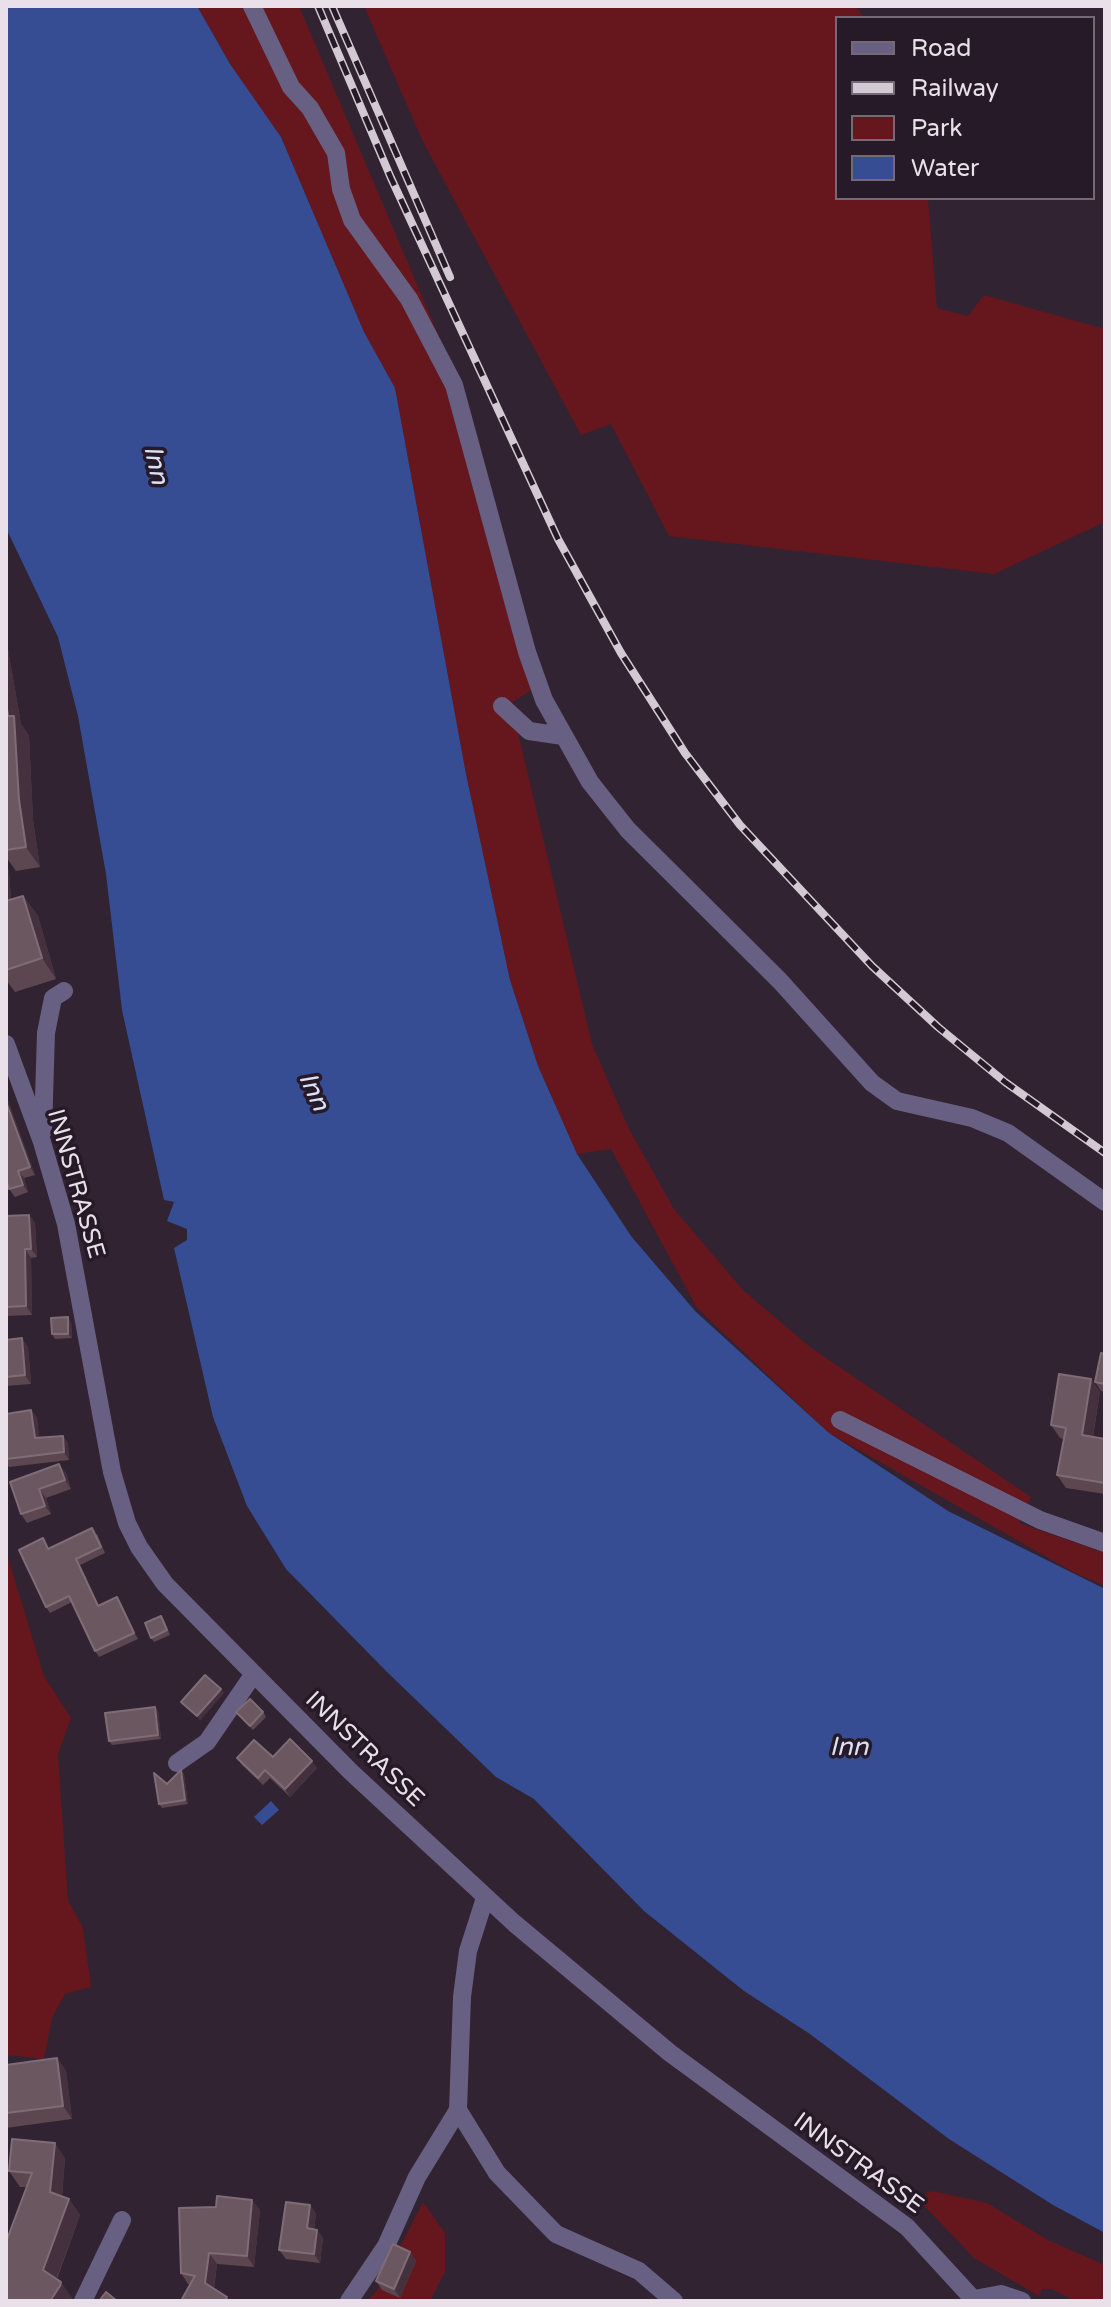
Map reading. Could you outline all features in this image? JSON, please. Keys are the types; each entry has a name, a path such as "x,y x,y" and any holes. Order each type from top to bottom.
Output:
{"street":[{"path":"252,6 291,87 310,108 336,153 341,189 352,220 409,299 454,385 527,652 544,700 590,782 628,830 780,981 872,1083 897,1101 972,1118 1008,1133 1105,1202"},
{"path":"502,706 529,731 563,736"},
{"path":"42,1142 46,1033 53,998 64,991"},
{"name":"INNSTRASSE","path":"6,1044 42,1142 66,1224 112,1472 127,1523 139,1547 165,1584 253,1675 485,1898 670,2053 907,2227 974,2300"},
{"path":"840,1420 1040,1520 1105,1543"},
{"path":"177,1763 207,1742 253,1675"},
{"path":"349,2301 386,2246 417,2177 458,2110 462,1997 468,1951 485,1898"},
{"path":"458,2110 497,2173 556,2234 639,2271 674,2301"},
{"path":"83,2301 122,2220"},
{"path":"974,2300 1001,2294 1022,2301"}],"green space":[{"path":"197,6 299,6 463,393 533,689 511,703 592,1044 629,1129 674,1209 743,1290 810,1347 1031,1497 1019,1523 1105,1553 1105,1586 1075,1573 829,1433 697,1308 611,1149 577,1154 538,1066 510,980 466,774 395,388 364,332 281,137 230,64"},
{"path":"364,6 856,6 863,16 835,16 835,200 928,200 937,308 968,316 984,295 1105,329 1105,522 994,574 669,536 611,424 581,435 423,142"},
{"path":"6,1551 44,1676 71,1718 58,1754 68,1900 83,1928 91,1987 65,1994 52,2018 44,2059 6,2055"},
{"path":"933,2191 987,2203 1048,2240 1105,2265 1105,2301 1076,2301 1051,2289 1042,2289 1039,2296 974,2258 916,2197"},
{"path":"423,2202 445,2233 445,2272 430,2301 368,2301 379,2288"}],"water":[{"name":"Inn","path":"6,6 197,6 230,64 281,137 364,332 395,388 466,774 510,980 538,1066 577,1154 631,1236 695,1311 829,1433 948,1511 1105,1589 1105,2233 1053,2205 949,2139 810,2034 744,1991 644,1911 534,1799 496,1777 286,1569 247,1506 213,1417 174,1248 187,1240 187,1229 167,1221 174,1202 164,1200 122,1010 106,874 78,716 58,637 6,528"},
{"path":"271,1801 279,1810 262,1825 254,1817"}],"building":[{"path":"6,702 8,716 14,716 19,800 26,847 6,850"},
{"path":"23,896 42,958 6,970 6,901"},
{"path":"6,1102 30,1167 18,1171 23,1185 9,1189 6,1179"},
{"path":"29,1215 31,1249 25,1249 26,1306 6,1307 6,1216"},
{"path":"68,1317 68,1334 52,1334 51,1318"},
{"path":"22,1338 25,1375 6,1377 6,1340"},
{"path":"1101,1353 1105,1354 1105,1384 1095,1382"},
{"path":"1059,1374 1091,1379 1082,1435 1105,1439 1105,1483 1057,1475 1066,1428 1051,1425"},
{"path":"31,1410 35,1438 63,1436 64,1452 6,1459 6,1414"},
{"path":"59,1464 65,1480 39,1489 45,1506 21,1514 10,1482"},
{"path":"92,1528 101,1547 76,1559 98,1606 117,1597 134,1633 95,1651 69,1596 46,1607 19,1550 43,1538 48,1549"},
{"path":"161,1616 167,1630 151,1638 145,1623"},
{"path":"205,1675 221,1689 197,1716 181,1702"},
{"path":"250,1699 263,1712 250,1726 236,1712"},
{"path":"155,1707 158,1735 109,1741 105,1713"},
{"path":"290,1739 312,1761 285,1789 265,1770 258,1778 237,1758 254,1740 273,1757"},
{"path":"181,1770 185,1800 159,1804 154,1773 167,1784"},
{"path":"57,2058 63,2106 6,2113 6,2065"},
{"path":"12,2139 55,2143 50,2192 69,2199 43,2270 61,2282 50,2301 6,2301 6,2242 32,2173 9,2171"},
{"path":"217,2196 252,2200 247,2256 209,2253 205,2283 227,2297 224,2301 184,2301 182,2299 195,2276 181,2273 179,2208 216,2207"},
{"path":"286,2202 310,2205 307,2228 317,2230 314,2254 279,2250"},
{"path":"393,2244 410,2252 394,2289 376,2281"},
{"path":"106,2292 117,2301 99,2301"}],"railway":[{"path":"318,6 391,178 558,539 621,653 685,753 740,825 872,966 938,1027 1005,1082 1105,1153"},
{"path":"332,6 450,277"}]}
